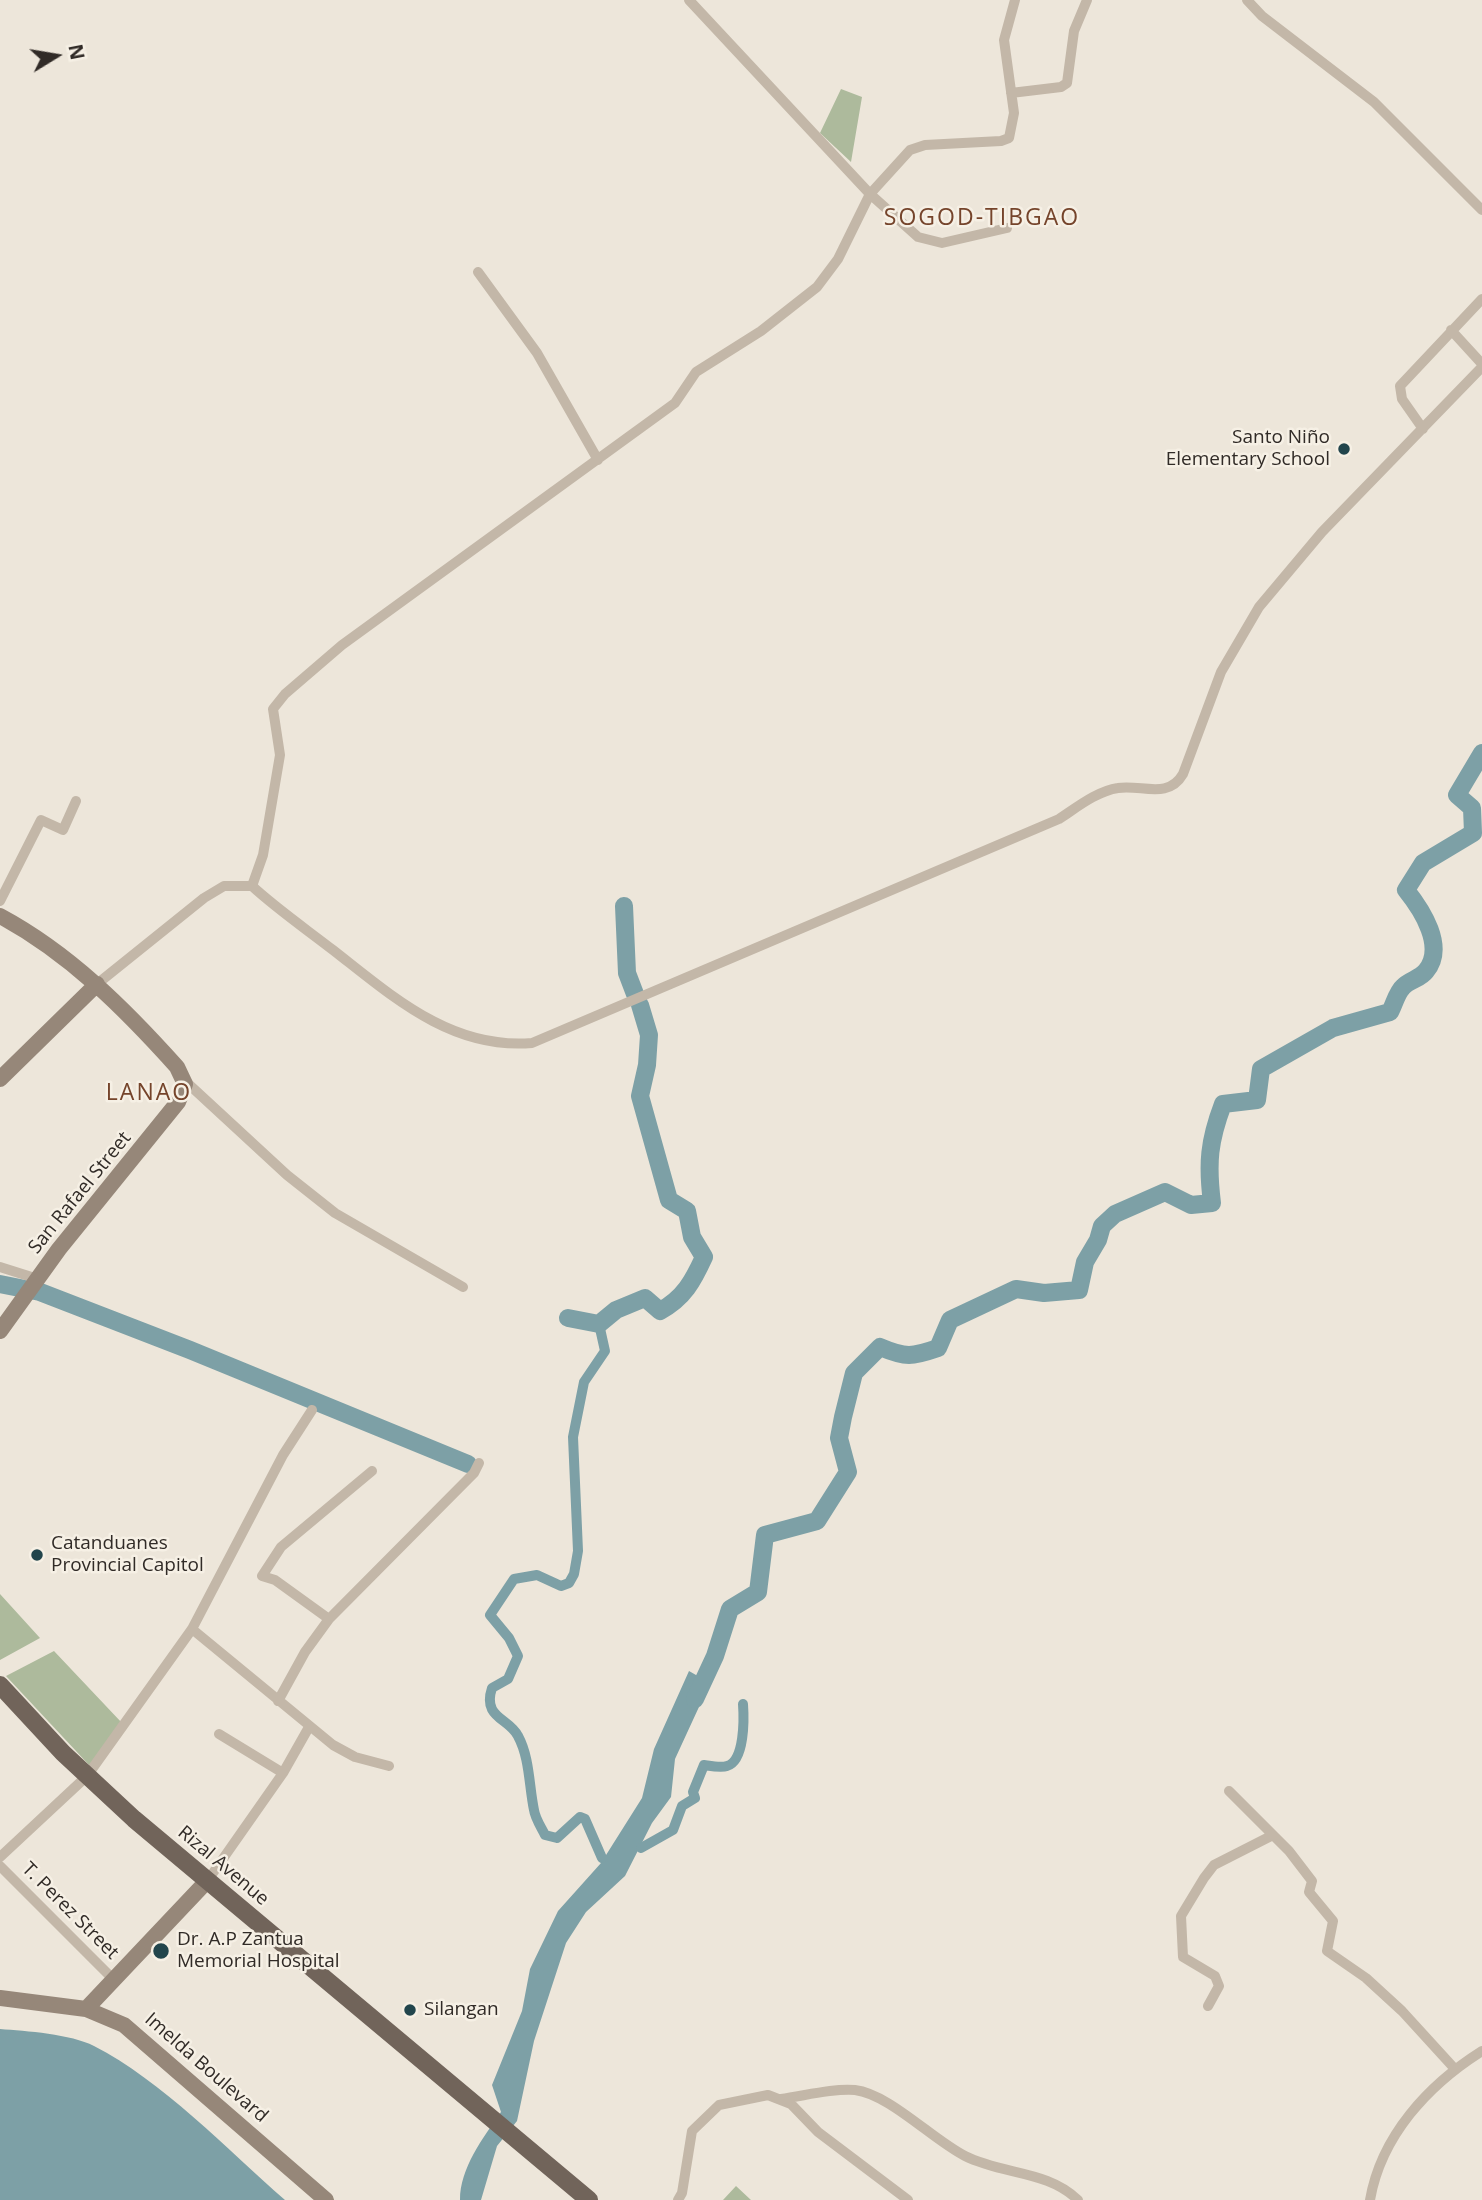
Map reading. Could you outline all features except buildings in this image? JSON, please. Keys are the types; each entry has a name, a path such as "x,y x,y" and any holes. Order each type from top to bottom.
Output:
{"main road":[{"name":"Rizal Avenue","path":"0,1685 87,1776 365,2015 589,2200"}],"street":[{"path":"689,0 870,194 910,230 933,243 1007,228"},
{"path":"253,886 263,855 280,754 273,709 285,694 342,645 676,403 696,372 761,331 817,287 838,259 870,194 910,150 925,145 1001,141 1009,138 1014,113 1004,40 1015,0"},
{"path":"1011,93 1061,87 1067,83 1074,31 1087,0"},
{"path":"1247,0 1262,16 1374,102 1482,210"},
{"path":"478,272 537,353 598,460"},
{"path":"1423,429 1402,399 1400,386 1482,299"},
{"path":"0,1079 97,984 204,898 224,886 253,886 413,1012 486,1041 504,1045 532,1043 1059,819 1101,794 1117,788 1167,788 1178,782 1221,673 1259,607 1322,532 1482,365 1451,330"},
{"path":"0,901 41,820 63,830 76,801"},
{"path":"0,916 52,948 97,984 165,1053 182,1085 287,1175 335,1213 463,1287"},
{"name":"San Rafael Street","path":"0,1331 144,1146 182,1085"},
{"path":"0,1267 33,1286"},
{"path":"0,1857 87,1776 192,1629 283,1455 312,1410"},
{"path":"278,1701 305,1652 329,1619 474,1473 479,1463"},
{"path":"329,1619 275,1580 262,1576 281,1548 372,1471"},
{"path":"192,1629 309,1727 344,1752 389,1766"},
{"path":"86,2009 208,1880 283,1773 309,1727"},
{"path":"219,1734 283,1773"},
{"path":"1229,1791 1273,1835 1312,1881 1309,1892 1334,1921 1327,1951 1366,1978 1454,2068"},
{"path":"1208,2006 1219,1986 1215,1976 1183,1957 1181,1916 1214,1865 1273,1835"},
{"name":"T. Perez Street","path":"0,1866 114,1980"},
{"name":"Imelda Boulevard","path":"0,1998 86,2009 124,2025 326,2200"},
{"path":"1370,2200 1375,2171 1426,2092 1454,2068 1482,2051"},
{"path":"780,2099 856,2090 910,2118 946,2146 969,2158 1001,2170 1052,2180 1079,2200"},
{"path":"678,2200 682,2193 692,2131 719,2105 768,2095 791,2104 818,2132 908,2200"}],"green space":[{"path":"841,89 862,97 851,162 820,133"},
{"path":"0,1594 40,1638 0,1660"},
{"path":"54,1651 122,1723 90,1766 6,1676"},
{"path":"736,2186 751,2200 723,2200"}],"water":[{"path":"689,1671 710,1683 675,1759 671,1797 652,1823 625,1876 586,1912 566,1943 534,2041 517,2121 497,2146 481,2200 460,2200 468,2165 501,2112 492,2085 522,2011 530,1969 558,1911 601,1863 642,1798 654,1749"},
{"path":"0,2029 73,2039 94,2046 119,2060 169,2096 285,2200 0,2200"}],"waterway":[{"path":"695,1699 715,1656 730,1609 758,1592 765,1535 817,1521 848,1472 839,1438 854,1373 880,1347 909,1355 938,1348 950,1320 1016,1289 1044,1293 1079,1290 1085,1262 1098,1240 1102,1226 1115,1214 1165,1192 1191,1205 1212,1203 1210,1152 1223,1104 1257,1100 1261,1069 1333,1028 1390,1012 1401,989 1426,971 1432,961 1433,940 1425,918 1406,890 1423,863 1473,833 1472,808 1457,795 1482,753"},
{"path":"624,906 627,973 635,994"},
{"path":"568,1318 599,1324 616,1310 645,1298 660,1311 687,1288 704,1257 692,1237 687,1211 669,1200 640,1096 647,1065 649,1035 640,1005"},
{"path":"0,1284 40,1292 190,1350 468,1464"},
{"path":"599,1324 605,1351 584,1382 573,1437 578,1551 574,1574 569,1583 561,1586 537,1575 514,1579 490,1615 509,1638 518,1656 508,1679 492,1688 490,1698 493,1712 514,1730 522,1745 535,1813 545,1835 557,1838 580,1817 585,1819 602,1858"},
{"path":"641,1848 673,1830 682,1806 695,1798 693,1792 704,1765 722,1767 733,1762 742,1738 743,1704"}],"place":[{"name":"Santo Niño Elementary School","path":"1344,449"},
{"name":"Catanduanes Provincial Capitol","path":"37,1555"},
{"name":"Dr. A.P Zantua Memorial Hospital","path":"161,1951"},
{"name":"Silangan","path":"410,2010"}],"district":[{"name":"SOGOD-TIBGAO","path":"982,218"},
{"name":"LANAO","path":"149,1093"}]}
